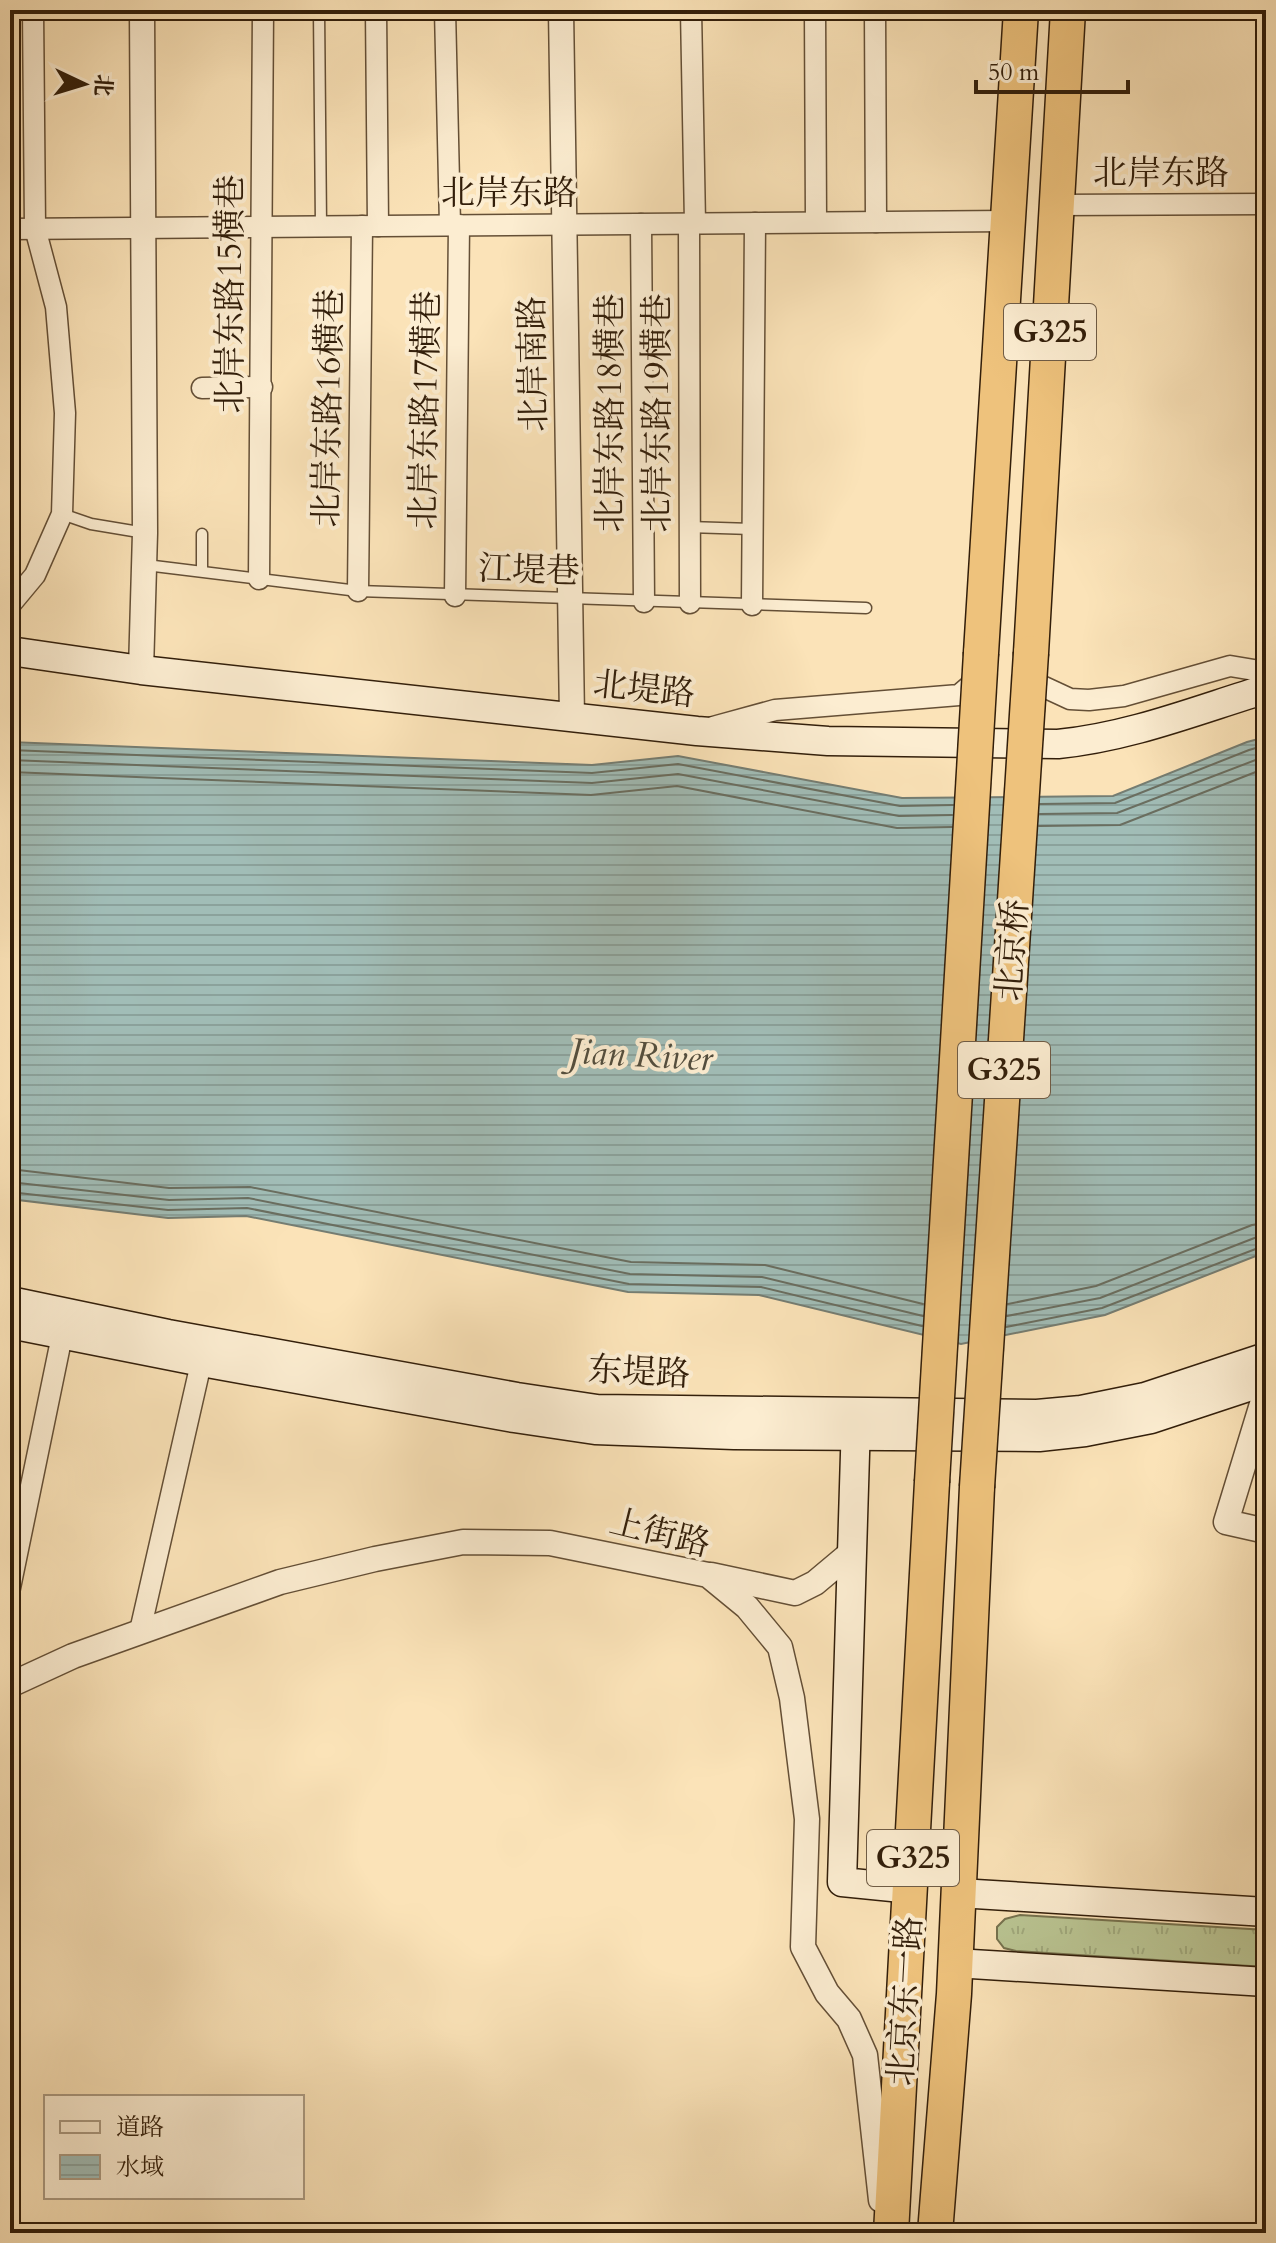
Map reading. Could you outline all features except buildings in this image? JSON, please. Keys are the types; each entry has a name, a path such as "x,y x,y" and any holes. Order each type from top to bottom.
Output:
{"highway":[{"name":"G325","path":"980,665 1021,10"},
{"name":"G325","path":"1030,666 1068,10"},
{"name":"北京桥","path":"932,1482 980,665"},
{"name":"北京桥","path":"977,1487 1030,666"},
{"name":"北京东一路","path":"891,2233 932,1482"},
{"name":"北京东一路","path":"935,2233 959,1893 977,1487"}],"main road":[{"name":"北堤路","path":"10,651 141,670 572,718 828,741 1058,744 1127,733 1266,689"},
{"name":"东堤路","path":"10,1301 64,1324"},
{"name":"东堤路","path":"10,1324 64,1324 514,1418 595,1430 856,1425 1081,1410 1145,1397 1266,1357"},
{"name":"东堤路","path":"856,1425 1006,1439 1085,1432 1151,1419 1266,1381"},
{"path":"856,1425 842,1882 912,1889"},
{"path":"959,1893 1266,1912"},
{"path":"955,1963 1266,1982"}],"street":[{"path":"10,605 35,575 62,514 65,413 56,307 35,228 33,10"},
{"path":"141,670 145,533 142,10"},
{"name":"北岸东路15横巷","path":"259,579 263,10"},
{"name":"北岸东路16横巷","path":"358,591 376,10"},
{"name":"北岸东路17横巷","path":"445,10 454,225 455,596"},
{"name":"北岸南路","path":"561,10 572,718"},
{"name":"北岸东路19横巷","path":"690,603 691,10"},
{"path":"815,10 816,222"},
{"path":"875,10 876,222"},
{"name":"北岸东路","path":"1057,205 1266,204"},
{"name":"北岸东路","path":"10,229 1008,221"},
{"path":"752,605 755,223"},
{"name":"北岸东路18横巷","path":"641,224 644,602"},
{"path":"202,388 262,387"},
{"path":"697,731 775,710 959,695 980,665"},
{"path":"1030,666 1070,699 1089,700 1124,696 1230,666 1266,672"},
{"path":"10,1588 64,1324"},
{"path":"140,1631 204,1352"},
{"path":"1266,1391 1226,1522 1266,1531"},
{"name":"上街路","path":"10,1685 73,1656 280,1582 463,1542 550,1543 708,1575 747,1607 780,1647 792,1698 807,1819 803,1947 827,1993 849,2019 865,2055 884,2233"},
{"path":"708,1575 795,1593 815,1583 852,1552"}],"lane":[{"path":"319,10 321,226"},
{"path":"62,514 91,524 145,533"},
{"path":"688,527 752,529"},
{"path":"202,534 202,571"},
{"name":"江堤巷","path":"144,565 358,591 866,608"}],"green space":[{"path":"1020,1915 1266,1930 1266,1967 1004,1948 997,1939 997,1927 1005,1919"}],"water":[{"name":"Jian River","path":"1266,737 1266,1252 1105,1315 961,1344 759,1295 628,1292 246,1216 168,1218 10,1199 10,742 592,765 678,756 902,798 1113,796"}]}
